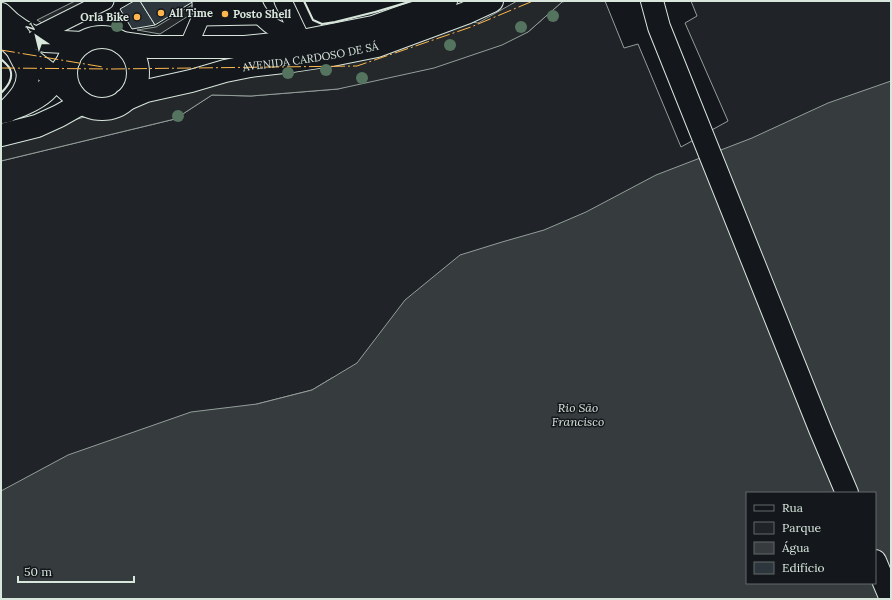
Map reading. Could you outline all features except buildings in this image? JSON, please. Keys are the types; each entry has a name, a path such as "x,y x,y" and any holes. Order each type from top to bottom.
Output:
{"main road":[{"name":"AVENIDA CARDOSO DE SÁ","path":"122,43 150,47 245,47 300,37 373,27 446,1"},
{"name":"AVENIDA CARDOSO DE SÁ","path":"125,100 146,91 191,81 225,71 250,66 332,55 377,46 466,13 492,1"},
{"path":"639,1 659,27"},
{"path":"652,1 659,27 847,492"},
{"path":"1,14 21,31 25,43 27,70 26,85 19,98 4,112"},
{"path":"1,33 25,43 82,43"},
{"path":"4,112 28,102 45,91 55,79 69,60 74,50 82,43 92,38 113,38 130,50 136,60 138,71 137,82 133,92 125,100 115,106 104,109 93,107 79,100 55,79 25,43"},
{"path":"69,60 66,71 67,80 71,90 79,100"},
{"path":"1,135 37,126 59,116 79,100"},
{"path":"876,563 891,599"}],"street":[{"path":"25,43 105,1"},
{"path":"283,1 300,37"},
{"path":"188,47 202,5 255,6 271,26 300,37"}],"green space":[{"path":"605,1 624,48 638,44 681,147 728,121 685,23 697,16 691,1 891,1 891,186 332,378 312,390 257,404 1,518 1,161 175,119 212,95 251,96 338,89 528,32 562,2"}],"shaded area":[{"path":"75,1 97,1 47,26 37,20"},
{"path":"517,1 562,2 528,32 502,45 434,68 338,89 251,96 212,95 175,119 1,161 1,138 60,124 207,82 462,20 478,23"},
{"path":"192,5 196,11 160,34 137,30 156,27"}],"water":[{"name":"Rio São Francisco","path":"891,81 891,599 1,599 1,491 68,455 191,412 257,404 312,390 357,363 405,300 460,255 544,230 586,212 656,175 752,138 828,103"}],"wall":[{"path":"304,1 313,20 322,24 375,12 412,1"},
{"path":"1,59 7,65 11,73 8,85 1,93"}],"power":[{"path":"1,68 111,69 357,66 471,27 533,1"},
{"path":"1,50 103,67"}],"place":[{"name":"All Time","path":"161,13"},
{"name":"Posto Shell","path":"225,14"},
{"name":"Orla Bike","path":"137,17"}]}
